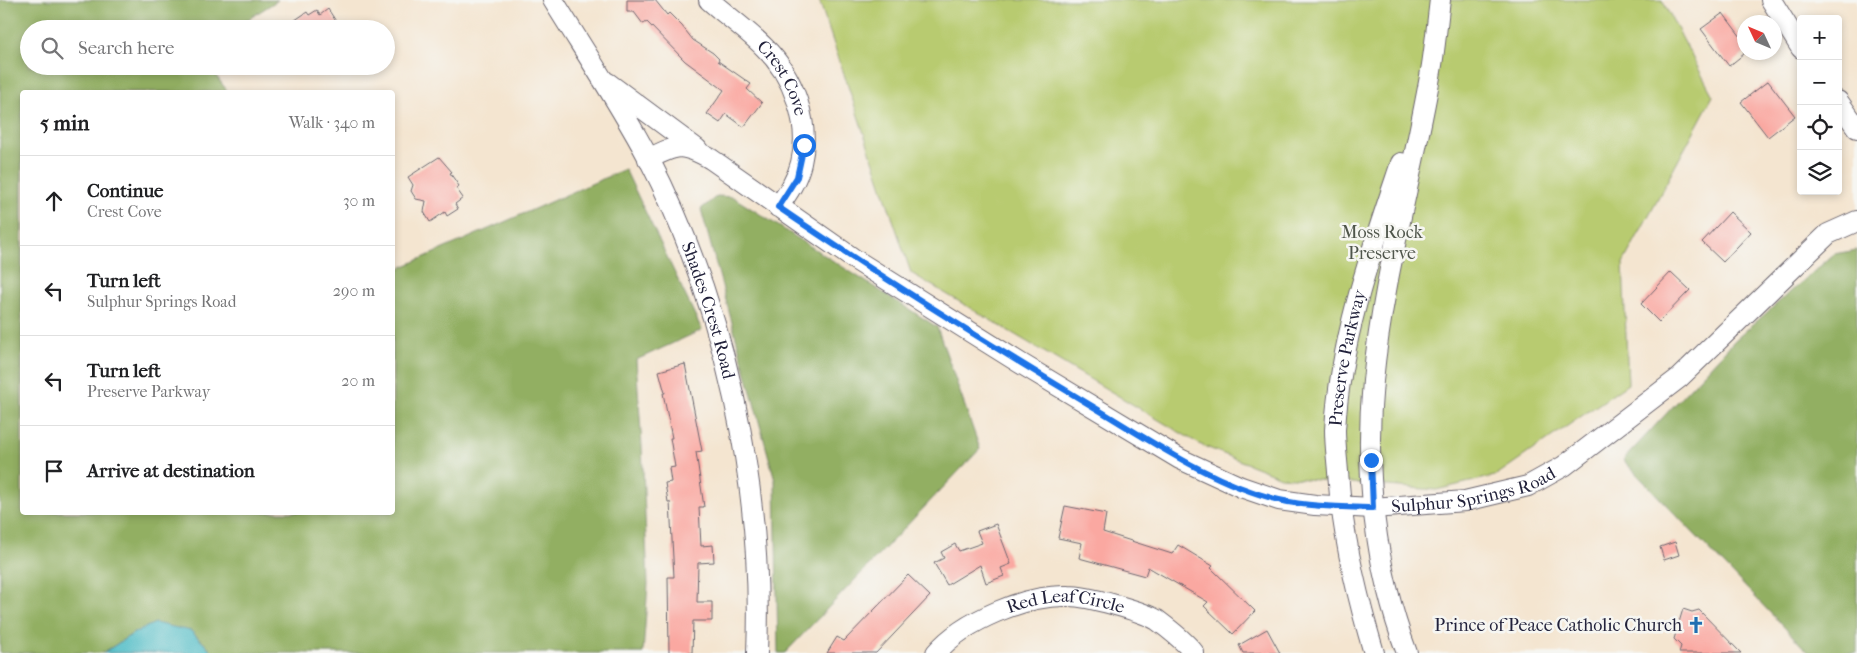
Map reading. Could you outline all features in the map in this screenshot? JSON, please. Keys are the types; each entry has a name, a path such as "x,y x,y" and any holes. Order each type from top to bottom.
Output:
{"street":[{"name":"Shades Crest Road","path":"553,0 648,159 697,271 713,318 733,400 749,491 759,614 757,653"},
{"name":"Crest Cove","path":"708,0 766,48 779,64 795,94 803,124 804,145 802,162 790,190 778,207"},
{"name":"Preserve Parkway","path":"1407,653 1397,626 1373,508 1371,451 1373,380 1384,298 1431,70 1440,0"},
{"path":"1771,0 1797,42"},
{"name":"Preserve Parkway","path":"1374,653 1354,585 1340,507 1335,432 1341,378 1349,334 1373,247 1431,70"},
{"path":"600,78 711,159"},
{"path":"1841,105 1857,128"},
{"name":"Sulphur Springs Road","path":"648,159 670,148 689,147 711,159 854,259 918,300 1180,458 1241,487 1279,500 1340,507 1373,508 1465,501 1496,496 1528,486 1564,466 1679,378 1828,234 1857,221"},
{"name":"Red Leaf Circle","path":"936,653 944,644 990,613 1027,602 1069,596 1104,602 1156,619 1194,653"}],"green space":[{"path":"0,0 278,0 247,20 20,20 20,75 215,75 227,90 20,90 20,515 395,515 395,270 625,169 702,330 636,360 648,584 643,653 214,653 191,631 134,633 103,653 0,653"},
{"name":"Moss Rock Preserve","path":"819,0 1662,0 1713,96 1623,263 1628,384 1495,476 1436,490 1281,477 1201,445 911,273"},
{"path":"717,196 733,197 937,327 980,449 785,653 778,653 775,480 701,209"},
{"path":"1857,250 1857,653 1809,653 1623,460 1735,340 1834,254"}],"water":[{"path":"155,623 191,631 214,653 103,653 134,633"}],"building":[{"path":"627,0 655,0 667,15 669,13 682,26 693,40 713,53 719,59 718,61 751,84 747,89 762,103 744,127 726,114 720,123 707,114 724,90 685,61 647,22 643,24 634,12 627,12"},
{"path":"328,9 335,20 295,20 307,12 309,15 317,10 320,15"},
{"path":"1723,13 1737,32 1737,60 1729,66 1701,29"},
{"path":"1768,81 1795,116 1768,137 1741,102"},
{"path":"439,157 452,172 450,173 459,186 456,188 463,198 455,204 458,209 447,216 445,212 430,222 424,212 426,201 416,199 411,191 413,185 408,177"},
{"path":"1730,212 1751,232 1723,262 1702,242"},
{"path":"1671,272 1690,290 1659,322 1641,304"},
{"path":"685,364 702,451 696,452 704,507 699,507 701,546 713,545 714,562 698,563 697,602 712,602 712,621 693,621 692,653 669,653 668,577 674,577 670,502 668,502 665,483 671,482 669,468 675,467 670,438 672,438 663,393 665,393 659,371"},
{"path":"1065,506 1106,514 1103,532 1172,554 1178,545 1213,566 1211,568 1255,611 1233,634 1204,606 1208,602 1148,567 1145,576 1079,558 1082,543 1058,538"},
{"path":"996,524 1011,564 1001,568 1004,576 986,583 980,565 947,585 934,563 944,558 941,552 955,544 959,551 982,543 977,531"},
{"path":"1675,542 1679,555 1664,560 1660,547"},
{"path":"908,575 930,596 876,653 827,653 837,637 844,641"},
{"name":"Prince of Peace Catholic Church","path":"1683,609 1692,612 1699,610 1741,653 1679,653 1681,646 1674,639"},
{"path":"1267,629 1280,653 1243,653 1239,645"}],"place":[{"name":"Prince of Peace Catholic Church","path":"1696,625"}],"route":[{"path":"804,145 802,162 797,177 778,207 926,305 1180,458 1241,487 1279,500 1315,505 1373,508 1371,460"}]}
